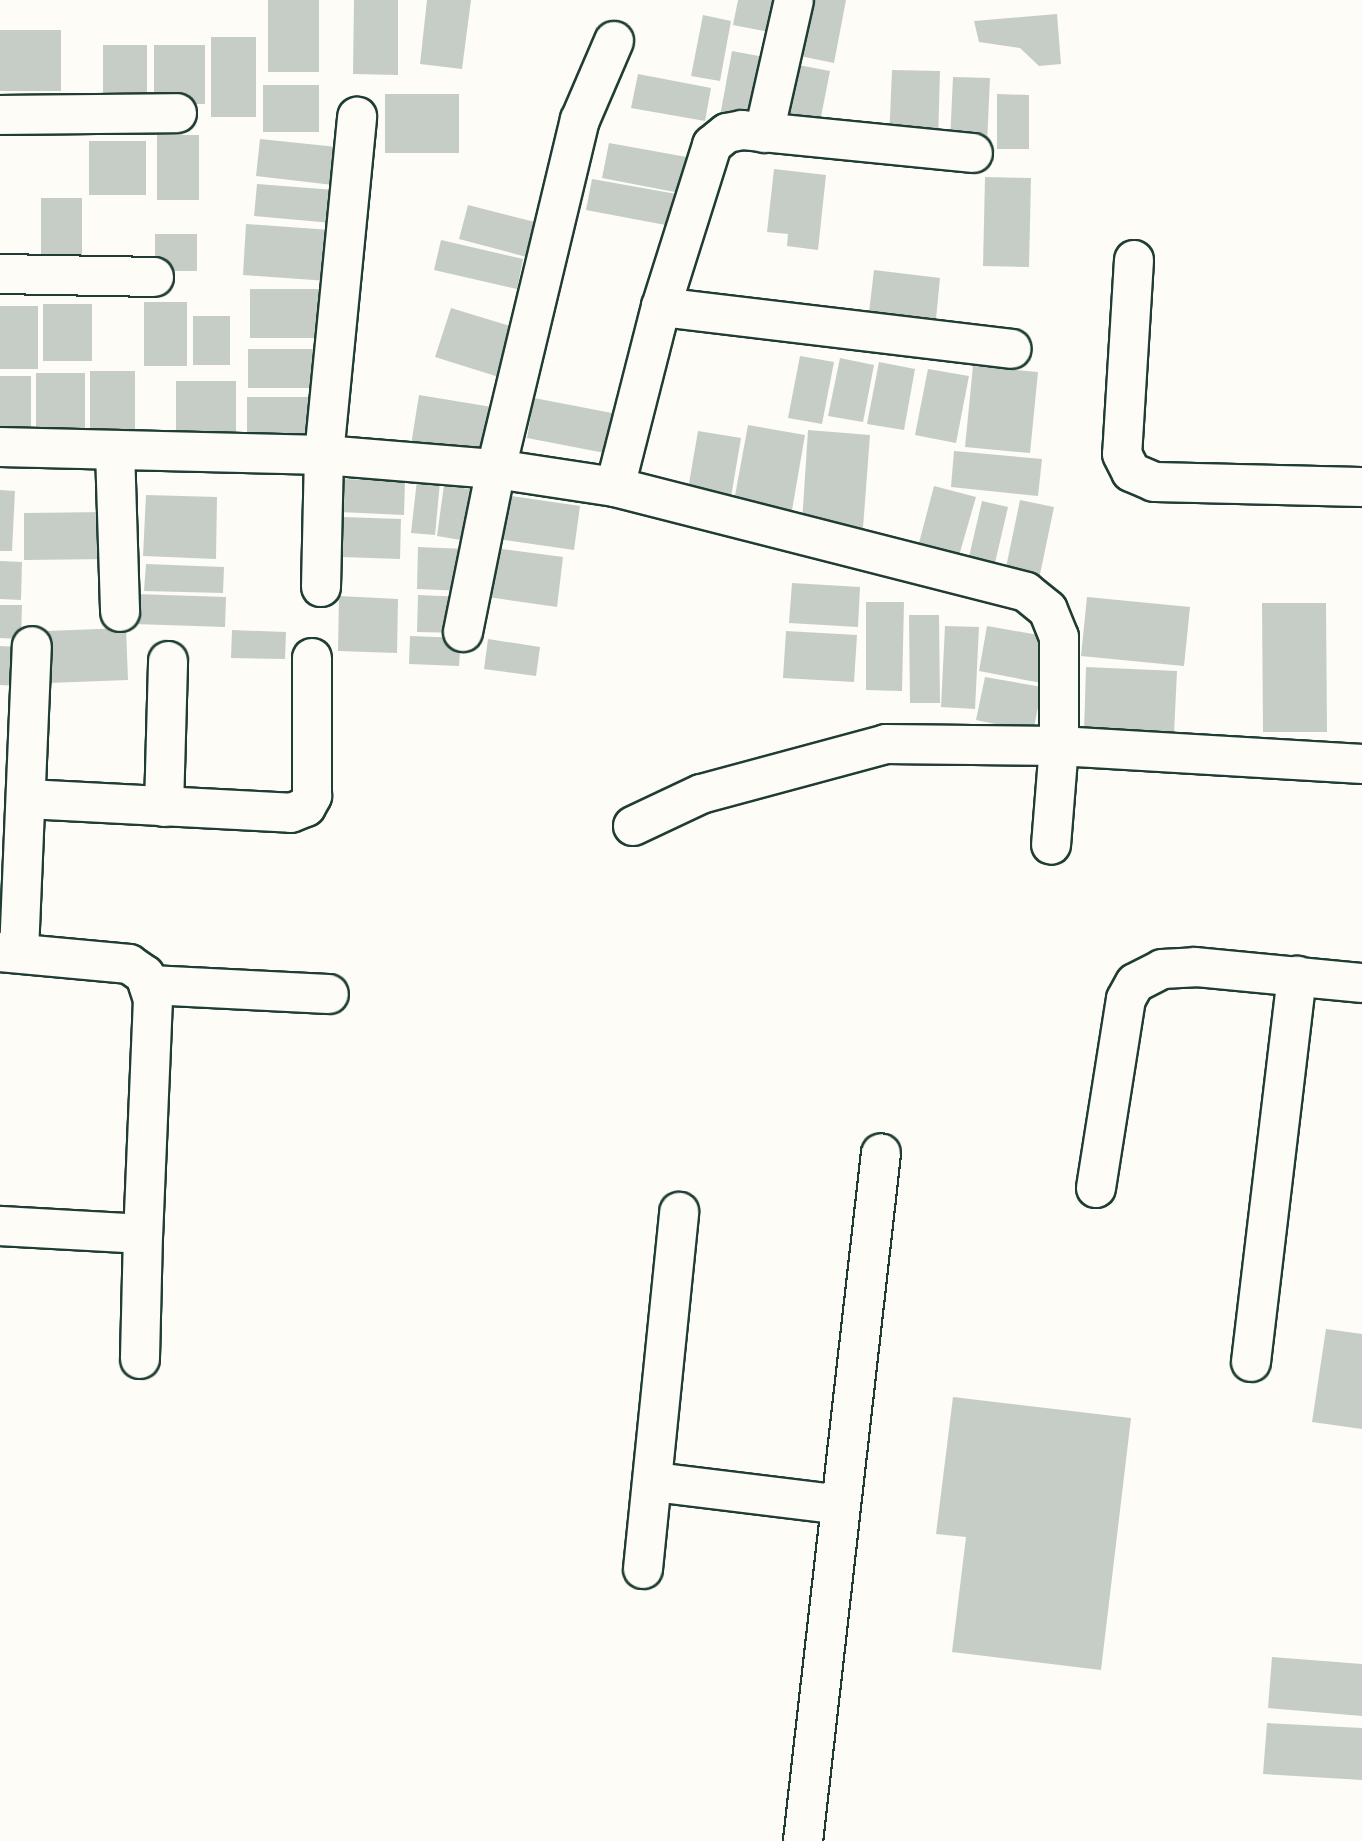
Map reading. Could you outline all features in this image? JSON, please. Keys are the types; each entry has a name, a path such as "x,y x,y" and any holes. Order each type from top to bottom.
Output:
{"street":[{"path":"764,133 794,0"},
{"path":"463,632 496,469 580,120 614,41"},
{"path":"0,114 177,113"},
{"path":"321,587 324,454 358,117"},
{"path":"615,487 661,307 712,145 727,133 764,133 973,153"},
{"path":"1134,260 1122,454 1131,472 1154,482 1362,487"},
{"path":"0,274 154,277"},
{"path":"661,307 1011,349"},
{"path":"0,447 324,454 496,469 615,487 1026,592 1048,610 1059,637 1059,746 1051,845"},
{"path":"115,450 120,612"},
{"path":"32,646 27,799 10,952 129,964 145,975 149,985 153,999 140,1359"},
{"path":"27,799 291,813 306,807 312,796 312,658"},
{"path":"164,807 168,661"},
{"path":"633,826 701,794 886,744 1059,746 1362,764"},
{"path":"1096,1188 1126,999 1135,983 1162,969 1195,967 1362,983"},
{"path":"1251,1362 1297,976"},
{"path":"149,985 329,994"},
{"path":"803,1841 881,1153"},
{"path":"643,1569 654,1482 679,1212"},
{"path":"0,1226 143,1234"},
{"path":"654,1482 841,1505"}],"building":[{"path":"268,0 319,0 319,72 268,72"},
{"path":"354,0 398,0 398,75 353,74"},
{"path":"427,0 471,0 462,69 420,64"},
{"path":"738,0 780,0 774,33 733,25"},
{"path":"800,0 846,0 834,63 790,54"},
{"path":"1057,14 1061,64 1039,66 1020,48 979,42 974,21"},
{"path":"703,15 731,21 720,81 691,76"},
{"path":"0,30 61,30 61,91 0,91"},
{"path":"211,37 256,37 256,117 211,117"},
{"path":"103,45 147,45 147,106 103,106"},
{"path":"154,45 205,45 205,104 154,104"},
{"path":"732,51 770,58 757,123 720,116"},
{"path":"793,64 830,71 819,127 782,120"},
{"path":"892,70 940,71 938,142 889,141"},
{"path":"638,74 711,88 705,121 631,108"},
{"path":"953,77 990,78 987,144 950,142"},
{"path":"263,85 319,85 319,132 263,132"},
{"path":"385,94 459,94 459,153 385,153"},
{"path":"997,94 1029,95 1029,149 997,149"},
{"path":"157,135 199,135 199,200 157,200"},
{"path":"260,139 337,147 333,185 256,176"},
{"path":"89,141 146,141 146,195 89,195"},
{"path":"609,143 692,158 685,194 602,178"},
{"path":"774,169 826,175 818,250 787,246 788,234 767,232"},
{"path":"985,177 1031,178 1029,267 983,266"},
{"path":"592,179 682,195 676,227 586,210"},
{"path":"257,184 335,190 332,223 254,216"},
{"path":"41,198 82,198 82,260 41,260"},
{"path":"468,205 543,224 534,259 459,239"},
{"path":"246,224 331,230 328,281 243,275"},
{"path":"155,234 197,234 197,271 155,271"},
{"path":"441,240 523,259 517,289 434,270"},
{"path":"874,270 940,278 935,329 868,321"},
{"path":"250,289 321,289 321,338 250,338"},
{"path":"144,302 187,302 187,366 144,366"},
{"path":"43,304 92,304 92,361 43,361"},
{"path":"0,306 38,306 38,369 0,369"},
{"path":"451,308 517,328 502,378 435,357"},
{"path":"193,316 230,316 230,365 193,365"},
{"path":"248,349 316,349 316,388 248,388"},
{"path":"800,356 834,362 822,424 788,418"},
{"path":"840,358 874,365 863,422 828,416"},
{"path":"879,362 915,369 904,430 867,424"},
{"path":"973,366 1038,372 1030,453 965,447"},
{"path":"928,369 969,376 956,443 915,435"},
{"path":"90,371 135,371 135,442 90,442"},
{"path":"36,373 85,373 85,442 36,442"},
{"path":"0,376 31,376 31,436 0,436"},
{"path":"176,381 236,381 236,445 176,445"},
{"path":"419,395 498,408 489,459 411,445"},
{"path":"247,397 311,397 311,438 247,438"},
{"path":"534,398 612,413 605,453 527,438"},
{"path":"748,425 805,435 790,522 732,512"},
{"path":"808,430 870,435 863,528 802,523"},
{"path":"698,431 741,438 729,509 686,501"},
{"path":"954,451 1042,459 1038,496 951,487"},
{"path":"341,479 405,481 404,515 340,512"},
{"path":"417,480 440,482 435,535 411,533"},
{"path":"444,485 475,490 467,541 437,536"},
{"path":"934,486 976,497 954,573 914,562"},
{"path":"0,490 15,491 12,551 0,551"},
{"path":"146,495 217,497 216,559 143,556"},
{"path":"504,495 580,506 574,550 498,539"},
{"path":"1020,500 1054,507 1038,584 1004,577"},
{"path":"982,501 1008,507 991,580 965,574"},
{"path":"109,512 109,559 24,560 24,513"},
{"path":"342,517 401,519 400,559 341,557"},
{"path":"418,547 466,549 464,591 417,589"},
{"path":"495,548 563,557 557,607 488,597"},
{"path":"0,561 22,562 21,600 0,599"},
{"path":"146,564 224,567 223,593 144,591"},
{"path":"792,583 860,587 858,627 789,623"},
{"path":"135,594 226,597 225,627 134,624"},
{"path":"418,595 464,597 462,633 417,632"},
{"path":"339,596 398,599 397,653 338,651"},
{"path":"1087,597 1190,607 1184,666 1081,656"},
{"path":"866,602 904,602 902,691 866,690"},
{"path":"1262,603 1326,603 1327,732 1263,732"},
{"path":"0,605 22,605 21,639 0,638"},
{"path":"909,615 939,615 940,703 910,703"},
{"path":"945,626 979,627 975,709 941,707"},
{"path":"987,626 1050,637 1041,683 979,671"},
{"path":"126,628 128,680 48,683 46,631"},
{"path":"232,630 286,632 285,659 231,658"},
{"path":"786,631 857,635 854,682 783,678"},
{"path":"410,636 461,638 459,666 409,664"},
{"path":"488,639 540,647 536,676 484,669"},
{"path":"0,646 20,647 19,686 0,685"},
{"path":"1086,667 1177,671 1174,734 1084,731"},
{"path":"985,677 1042,687 1033,732 976,720"},
{"path":"1326,1329 1362,1334 1362,1429 1312,1422"},
{"path":"953,1397 1131,1418 1101,1670 952,1652 966,1537 936,1534"},
{"path":"1272,1657 1362,1664 1362,1716 1268,1708"},
{"path":"1267,1723 1362,1728 1362,1780 1263,1774"}]}
